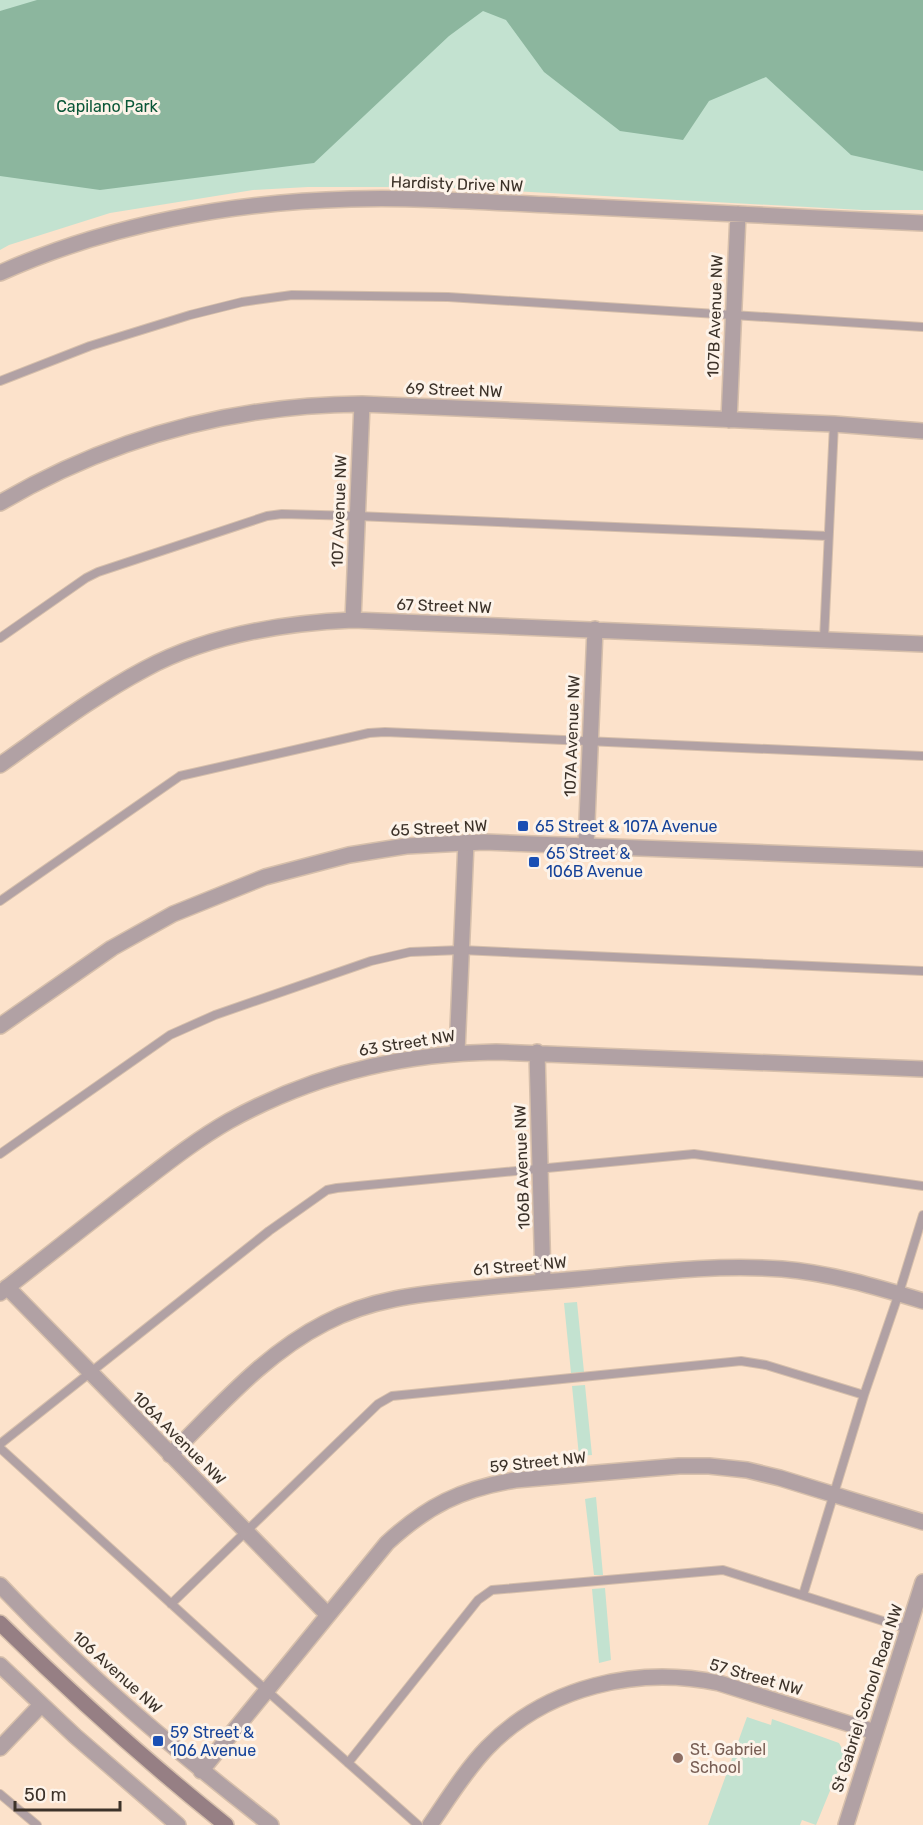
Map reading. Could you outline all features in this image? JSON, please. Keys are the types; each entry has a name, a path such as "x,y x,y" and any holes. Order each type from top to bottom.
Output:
{"main road":[{"path":"0,1623 124,1741 226,1825"}],"street":[{"name":"Hardisty Drive NW","path":"0,273 66,248 131,228 205,212 296,201 403,199 923,223"},
{"name":"107B Avenue NW","path":"729,420 738,214"},
{"name":"69 Street NW","path":"0,503 66,467 165,430 261,411 318,405 362,404 834,424 923,430"},
{"name":"107 Avenue NW","path":"353,620 362,404"},
{"name":"67 Street NW","path":"0,765 112,688 146,668 227,638 308,622 353,620 923,644"},
{"name":"107A Avenue NW","path":"586,845 594,629"},
{"name":"65 Street NW","path":"0,1026 120,943 173,914 220,894 286,871 349,855 406,846 465,842 923,859"},
{"path":"457,1052 465,842"},
{"name":"63 Street NW","path":"4,1290 200,1138 254,1107 317,1081 350,1071 410,1058 457,1052 537,1052 923,1069"},
{"name":"106B Avenue NW","path":"537,1052 543,1281"},
{"name":"61 Street NW","path":"170,1455 271,1358 324,1323 380,1301 405,1296 543,1281 750,1267 816,1273 923,1301"},
{"name":"106A Avenue NW","path":"4,1290 89,1372 327,1614"},
{"name":"59 Street NW","path":"201,1771 375,1555 401,1530 424,1513 458,1494 494,1484 679,1466 709,1466 763,1473 923,1522"},
{"name":"St Gabriel School Road NW","path":"846,1825 923,1582"},
{"name":"106 Avenue NW","path":"0,1585 76,1661 201,1771 271,1825"},
{"path":"0,1665 116,1774 178,1825"},
{"name":"57 Street NW","path":"430,1825 474,1762 515,1723 549,1702 607,1682 654,1676 703,1679 729,1685 875,1732"},
{"path":"0,1748 41,1705"}],"lane":[{"path":"0,381 90,346 190,315 242,302 292,295 448,297 923,327"},
{"path":"825,639 834,424"},
{"path":"0,638 86,578 112,567 267,516 282,514 828,536"},
{"path":"0,901 171,781 188,774 369,733 923,756"},
{"path":"0,1154 170,1035 215,1015 371,961 410,952 461,950 923,971"},
{"path":"418,1825 171,1604 0,1446 89,1372 269,1231 327,1190 694,1154 923,1186"},
{"path":"803,1595 864,1395 923,1215"},
{"path":"171,1604 378,1404 392,1396 741,1361 766,1365 864,1395"},
{"path":"348,1763 478,1600 492,1590 723,1570 908,1629"},
{"path":"0,1794 37,1825"}],"green space":[{"name":"Capilano Park","path":"0,0 923,0 923,210 862,210 438,187 308,187 253,190 110,213 9,245 0,250"},
{"name":"Capilano Park","path":"37,0 923,0 923,171 851,155 766,77 709,101 683,140 620,131 544,72 506,20 483,11 449,36 314,163 100,190 0,176 0,11"},
{"path":"577,1302 584,1372 571,1373 564,1303"},
{"path":"585,1385 592,1455 579,1456 572,1386"},
{"path":"596,1497 603,1575 594,1575 585,1499"},
{"path":"605,1588 611,1660 599,1663 592,1589"},
{"path":"747,1717 771,1725 772,1719 839,1743 845,1754 816,1825 802,1820 800,1825 708,1825"}],"place":[{"name":"65 Street & 107A Avenue","path":"523,826"},
{"name":"65 Street & 106B Avenue","path":"534,862"},
{"name":"59 Street & 106 Avenue","path":"158,1741"},
{"name":"St. Gabriel School","path":"678,1758"}]}
